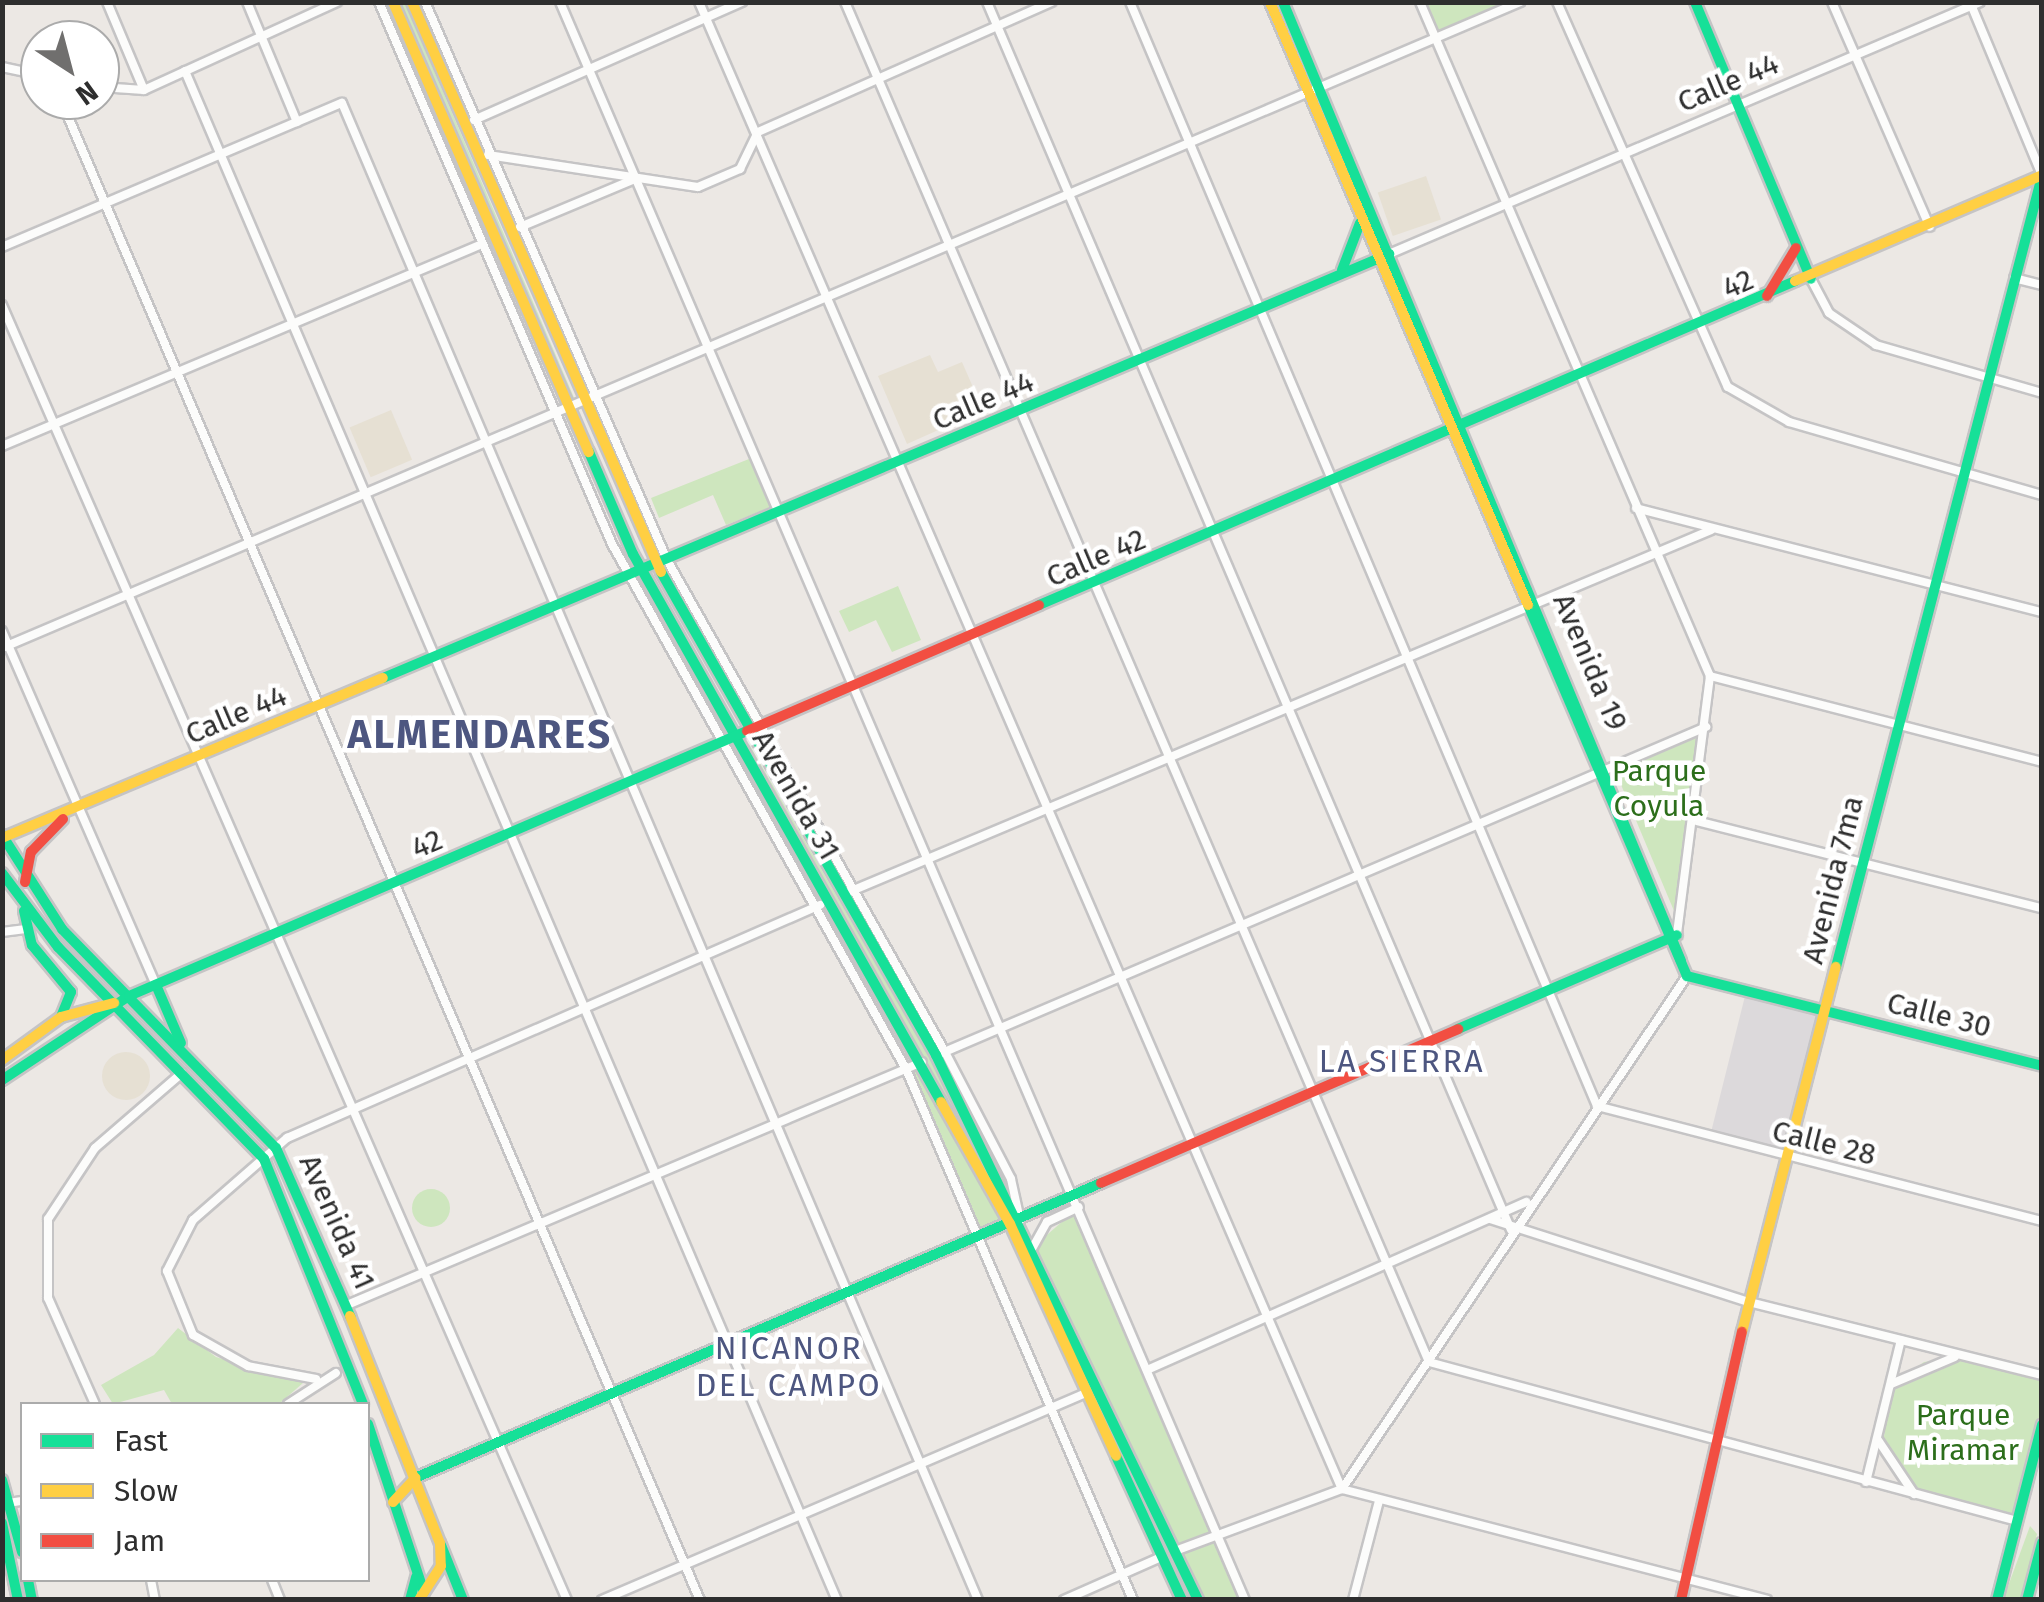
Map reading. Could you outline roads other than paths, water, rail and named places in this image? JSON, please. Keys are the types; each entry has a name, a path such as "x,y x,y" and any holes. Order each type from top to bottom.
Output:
{"main road":[{"name":"Avenida 31","path":"393,2 642,571 734,739 1033,1247 1198,1600"},
{"name":"Avenida 31","path":"412,2 662,562 754,731 941,1054 1086,1393 1182,1600"},
{"name":"Avenida 19","path":"1270,2 1359,212 1384,256"},
{"name":"Avenida 19","path":"1283,2 1384,256 1687,976"},
{"path":"1695,2 1812,279"},
{"name":"42","path":"1458,431 2042,175"},
{"name":"Avenida 7ma","path":"1681,1600 1749,1302 1866,860 1961,473 2042,175"},
{"path":"1337,276 1359,244 1359,212"},
{"path":"1765,299 1792,267 1796,242"},
{"name":"Calle 44","path":"3,837 81,808 904,462 1384,256"},
{"name":"Calle 42","path":"754,731 1458,431"},
{"name":"42","path":"115,1003 754,731"},
{"path":"25,882 42,837 81,808"},
{"name":"Avenida 41","path":"3,837 25,882 276,1148 347,1305 463,1600"},
{"name":"Avenida 41","path":"2,873 18,899 264,1159 362,1402"},
{"path":"18,899 26,929 68,984 60,1018"},
{"path":"395,1516 393,1493 415,1478 974,1239 1077,1202 1193,1146 1672,937"},
{"name":"Calle 30","path":"1687,976 2042,1066"},
{"path":"156,985 192,1059"},
{"path":"2,1060 60,1018 115,1003"},
{"path":"2,1080 115,1003"},
{"path":"1998,1600 2042,1425"},
{"path":"370,1431 425,1598"},
{"path":"2,1480 12,1502 20,1542"},
{"path":"2,1523 18,1600"},
{"path":"2026,1600 2042,1543"},
{"path":"410,1556 429,1569 441,1548"},
{"path":"425,1598 441,1548"},
{"path":"410,1600 416,1576"}],"street":[{"path":"106,2 144,90"},
{"path":"247,2 298,122"},
{"path":"120,88 144,90 337,2"},
{"name":"Avenida 31","path":"379,2 552,414 628,577 906,1069 974,1239 1050,1408 1118,1574 1134,1600"},
{"name":"Avenida 31","path":"425,2 587,399"},
{"path":"560,2 714,345 1245,1600"},
{"path":"700,2 832,295 1342,1490"},
{"path":"474,120 742,2"},
{"path":"845,2 1314,1094 1384,1267 1428,1362"},
{"path":"987,2 1510,1230"},
{"path":"488,155 698,187 740,169 758,132 1052,2"},
{"path":"1130,2 1596,1106"},
{"path":"1420,2 1654,554 1710,676 1696,821 1672,937"},
{"path":"5,646 1520,2"},
{"path":"1557,2 1719,378 1757,409 2042,495"},
{"path":"1832,2 1930,227"},
{"path":"1974,4 2042,175"},
{"name":"Calle 44","path":"1384,256 1974,4"},
{"path":"185,71 837,1600"},
{"path":"2,246 342,103 978,1600"},
{"path":"69,120 246,544 700,1600"},
{"path":"520,228 637,178"},
{"path":"2,446 482,244"},
{"path":"2014,278 2042,285"},
{"path":"1812,279 1829,313 1876,346 2042,392"},
{"path":"2,305 274,936 567,1600"},
{"path":"1636,508 2042,612"},
{"path":"848,893 1711,530"},
{"path":"2,631 5,646 81,808 156,985"},
{"path":"1710,676 2042,762"},
{"path":"941,1054 1706,727"},
{"path":"1696,821 1866,860 2042,908"},
{"path":"316,1379 226,1356 193,1334 170,1290 179,1236 276,1148 353,1109 828,901"},
{"path":"2,932 26,929"},
{"path":"1342,1490 1510,1230 1687,976"},
{"path":"347,1305 658,1178 922,1062"},
{"path":"94,1402 48,1298 48,1219 95,1148 182,1073"},
{"name":"Calle 28","path":"1596,1106 1785,1160 2042,1221"},
{"path":"1147,1370 1531,1200"},
{"path":"1033,1247 1047,1222 1077,1202"},
{"path":"1490,1219 1528,1238 1749,1302 2042,1376"},
{"path":"1866,1482 1901,1340"},
{"path":"336,1373 344,1353"},
{"path":"1890,1384 1924,1362 1964,1356"},
{"path":"1428,1362 2017,1521"},
{"path":"290,1402 316,1379 336,1373 354,1382"},
{"path":"602,1600 1086,1393"},
{"path":"1877,1436 1892,1471 1917,1496"},
{"path":"1175,1551 1342,1490 1767,1600"},
{"path":"1353,1600 1378,1501"},
{"path":"1064,1600 1161,1557"}],"district":[{"name":"ALMENDARES","path":"480,735"},
{"name":"LA SIERRA","path":"1402,1061"},
{"name":"NICANOR DEL CAMPO","path":"789,1368"}],"park label":[{"name":"Parque Coyula","path":"1659,788"},
{"name":"Parque Miramar","path":"1963,1432"}]}
